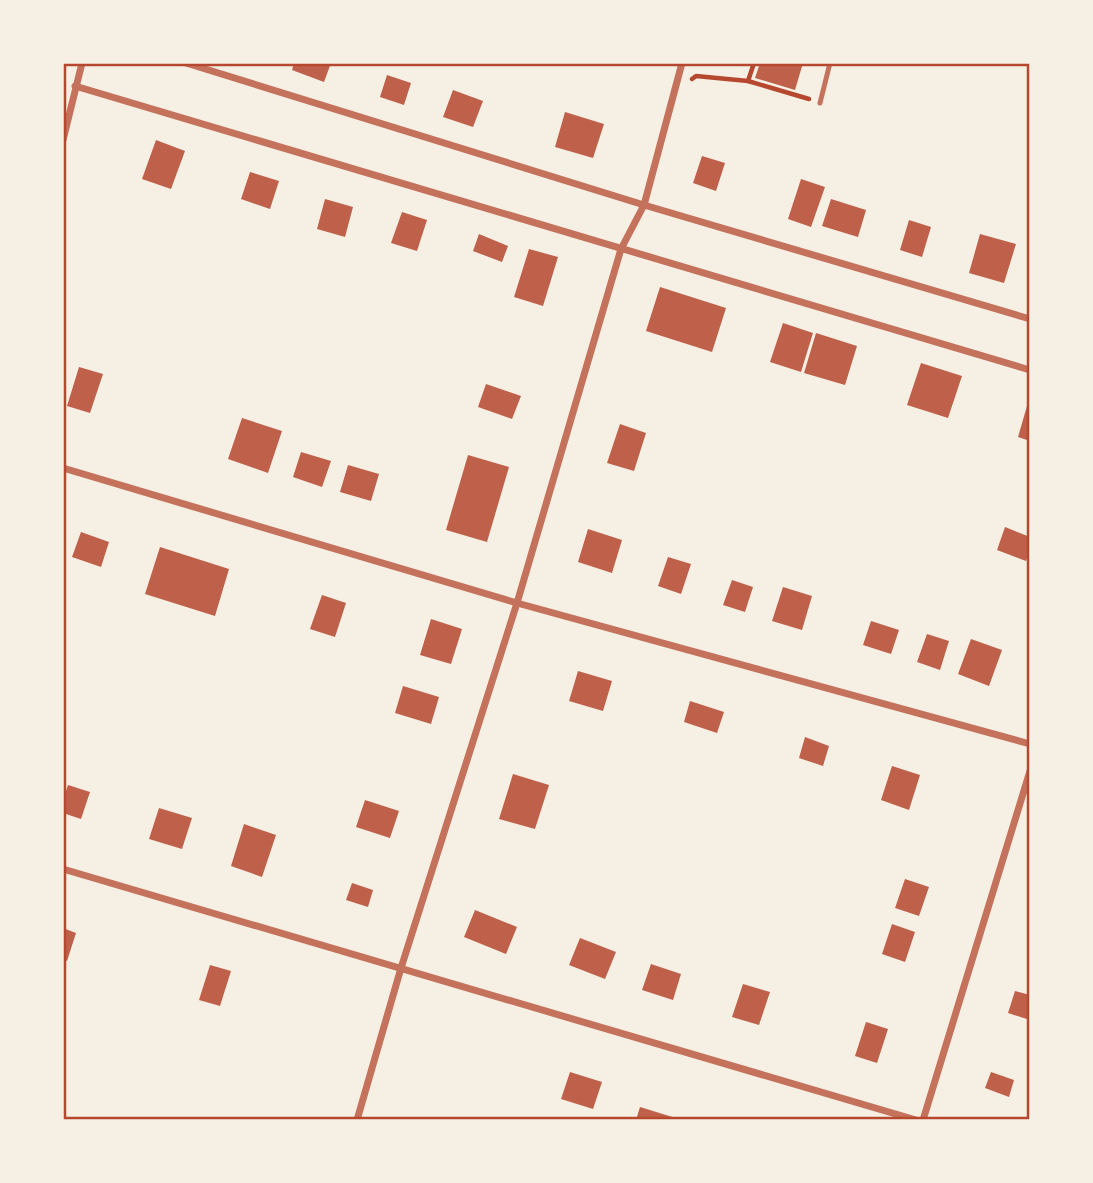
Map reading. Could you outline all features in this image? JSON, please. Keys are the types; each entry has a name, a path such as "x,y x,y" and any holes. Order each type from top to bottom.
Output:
{"street":[{"path":"63,140 82,63"},
{"path":"186,63 644,205 1030,319"},
{"path":"357,1120 401,968 517,603 621,248 644,205 682,63"},
{"path":"75,86 1030,370"},
{"path":"63,468 517,603 1030,744"},
{"path":"923,1120 1030,771"},
{"path":"63,869 916,1120"}],"lane":[{"path":"820,103 831,63"}],"path":[{"path":"748,81 754,63"},
{"path":"674,91 696,76 748,81 791,93"}],"building":[{"path":"294,63 331,63 324,82 292,70"},
{"path":"760,63 803,63 795,90 755,78"},
{"path":"387,75 411,83 404,105 380,97"},
{"path":"453,90 483,101 473,127 443,117"},
{"path":"565,112 604,124 593,158 555,147"},
{"path":"156,140 185,151 171,189 142,179"},
{"path":"702,156 725,163 716,191 693,183"},
{"path":"250,172 279,181 270,209 241,199"},
{"path":"801,179 825,187 811,227 788,219"},
{"path":"325,199 353,207 345,237 317,229"},
{"path":"831,199 866,210 858,237 822,226"},
{"path":"402,212 427,220 417,251 391,243"},
{"path":"909,220 931,227 922,257 900,250"},
{"path":"479,234 508,246 502,262 473,251"},
{"path":"980,234 1016,244 1004,283 969,273"},
{"path":"529,249 558,257 543,306 514,297"},
{"path":"660,287 726,308 712,352 646,331"},
{"path":"783,323 813,333 801,372 770,362"},
{"path":"816,333 857,346 845,385 804,373"},
{"path":"921,363 962,376 948,418 907,405"},
{"path":"79,367 103,374 90,413 67,406"},
{"path":"486,384 521,396 512,419 478,407"},
{"path":"1030,400 1030,441 1018,437"},
{"path":"242,418 282,431 268,473 228,459"},
{"path":"620,424 646,433 634,471 607,463"},
{"path":"301,452 331,461 322,487 293,477"},
{"path":"468,455 509,467 487,542 446,530"},
{"path":"348,465 379,474 371,501 340,492"},
{"path":"1005,527 1030,537 1030,550 1026,561 997,550"},
{"path":"588,529 622,540 612,573 578,562"},
{"path":"81,532 109,542 101,567 72,557"},
{"path":"160,547 229,569 215,616 145,594"},
{"path":"668,557 691,564 681,594 658,586"},
{"path":"732,580 753,587 745,612 723,605"},
{"path":"783,587 812,596 802,630 772,621"},
{"path":"322,595 346,603 335,637 310,629"},
{"path":"431,619 462,629 451,664 420,655"},
{"path":"871,621 899,630 891,654 863,645"},
{"path":"927,634 949,641 940,670 917,662"},
{"path":"971,639 1002,650 989,686 958,674"},
{"path":"578,671 612,681 603,711 569,701"},
{"path":"403,686 439,697 431,724 395,713"},
{"path":"690,701 724,712 717,733 684,722"},
{"path":"805,737 829,746 823,766 799,758"},
{"path":"892,766 920,775 909,810 881,800"},
{"path":"513,774 549,785 535,829 499,819"},
{"path":"68,785 90,792 81,819 63,813 63,801"},
{"path":"365,800 399,811 390,838 356,827"},
{"path":"159,808 192,818 182,849 149,839"},
{"path":"244,824 276,835 262,877 231,866"},
{"path":"905,879 929,887 919,916 895,908"},
{"path":"352,883 373,890 368,907 346,900"},
{"path":"475,910 517,927 506,954 464,937"},
{"path":"892,924 915,932 905,962 882,954"},
{"path":"63,928 76,933 67,961 63,959"},
{"path":"580,938 616,952 605,979 569,965"},
{"path":"651,964 681,974 673,1000 642,990"},
{"path":"210,965 231,971 220,1006 199,1000"},
{"path":"743,984 770,992 759,1025 732,1017"},
{"path":"1015,991 1030,995 1030,1020 1008,1013"},
{"path":"866,1022 888,1029 877,1063 855,1056"},
{"path":"570,1072 602,1082 593,1109 561,1099"},
{"path":"991,1072 1014,1080 1009,1097 985,1088"},
{"path":"640,1107 679,1119 679,1120 636,1120"}]}
